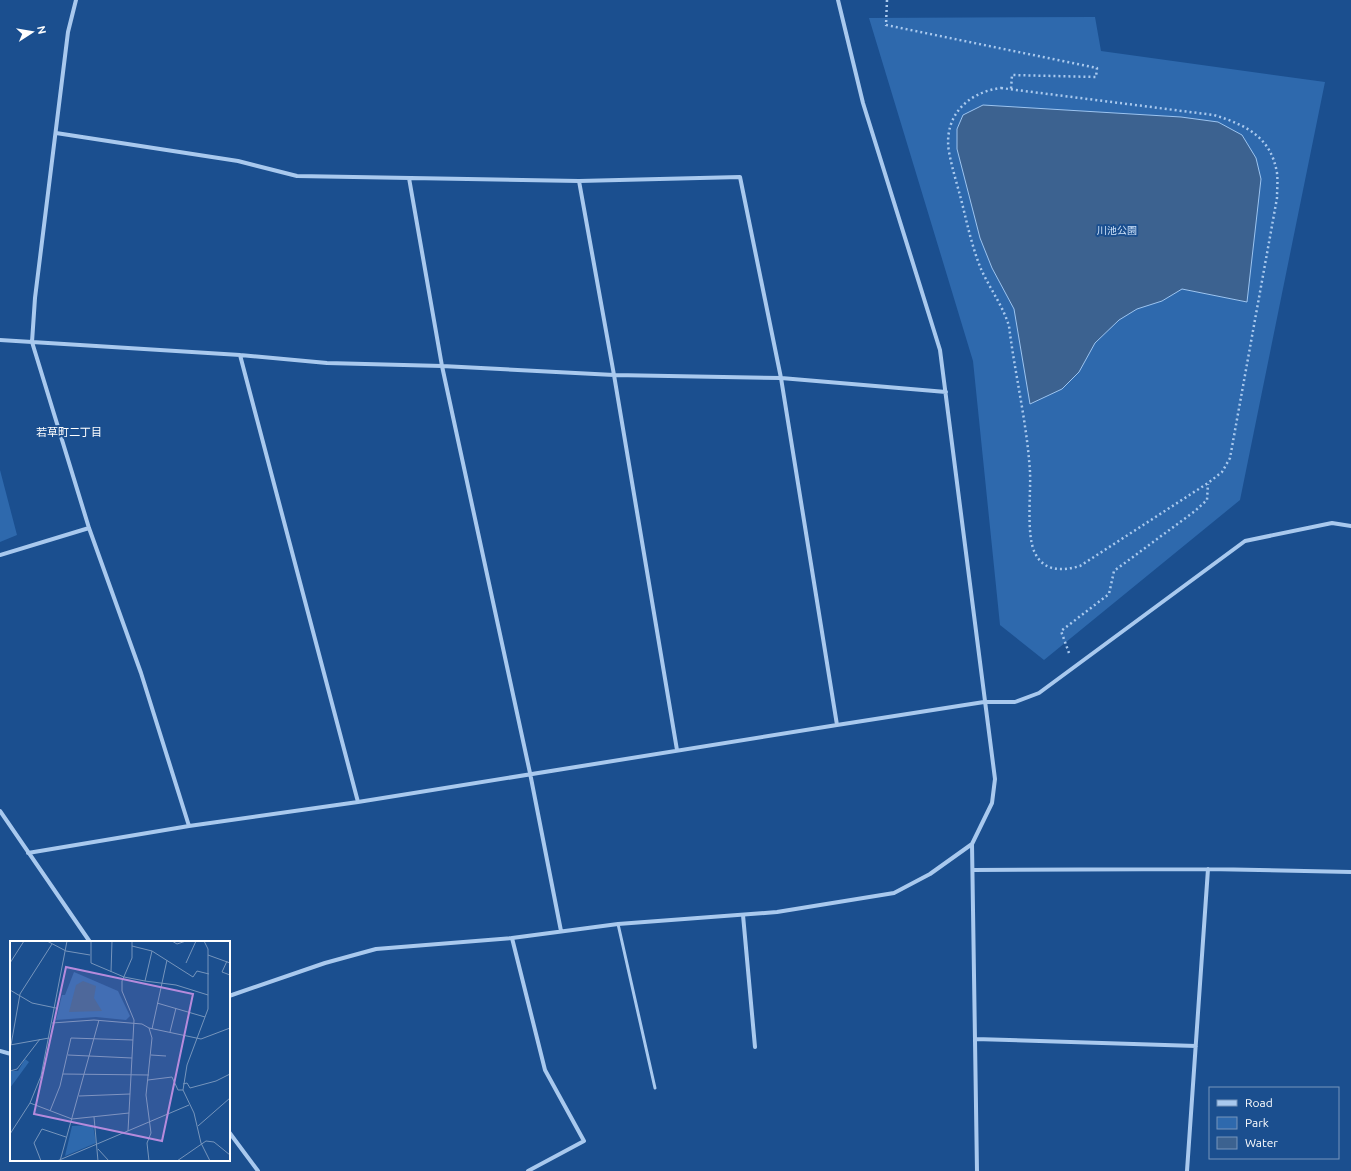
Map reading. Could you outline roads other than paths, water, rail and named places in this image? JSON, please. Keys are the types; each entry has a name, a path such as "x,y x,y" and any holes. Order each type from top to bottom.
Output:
{"street":[{"path":"76,0 68,32 35,298 32,342 89,528 141,673 189,826"},
{"path":"838,0 863,103 940,350 995,779 992,802 972,844 977,1171"},
{"path":"56,133 238,160 297,176 579,181 740,177 781,378 837,725"},
{"path":"409,178 442,366 530,773 561,931"},
{"path":"579,181 614,375 677,750"},
{"path":"0,340 240,354 327,363 442,366 614,375 781,378 946,392"},
{"path":"240,354 358,802"},
{"path":"28,853 189,826 358,802 530,773 984,702 1015,702 1039,692 1244,541 1332,523 1351,526"},
{"path":"0,555 89,528"},
{"path":"0,811 89,941"},
{"path":"230,996 325,963 376,949 512,938 618,924 777,912 894,893 930,874 972,844"},
{"path":"973,870 1208,870 1351,872"},
{"path":"1187,1171 1208,870"},
{"path":"743,914 755,1047"},
{"path":"512,938 545,1070 584,1141 528,1171"},
{"path":"975,1039 1196,1046"},
{"path":"0,1051 10,1054"},
{"path":"230,1133 258,1171"}],"lane":[{"path":"618,924 655,1088"}],"water":[{"path":"983,105 1181,117 1218,122 1242,135 1256,158 1261,179 1247,302 1182,289 1162,301 1137,309 1119,320 1095,343 1079,372 1062,389 1030,404 1014,309 992,268 980,238 957,149 957,129 963,115"}],"district":[{"name":"若草町二丁目","path":"69,432"}],"park label":[{"name":"川池公園","path":"1117,230"}]}
